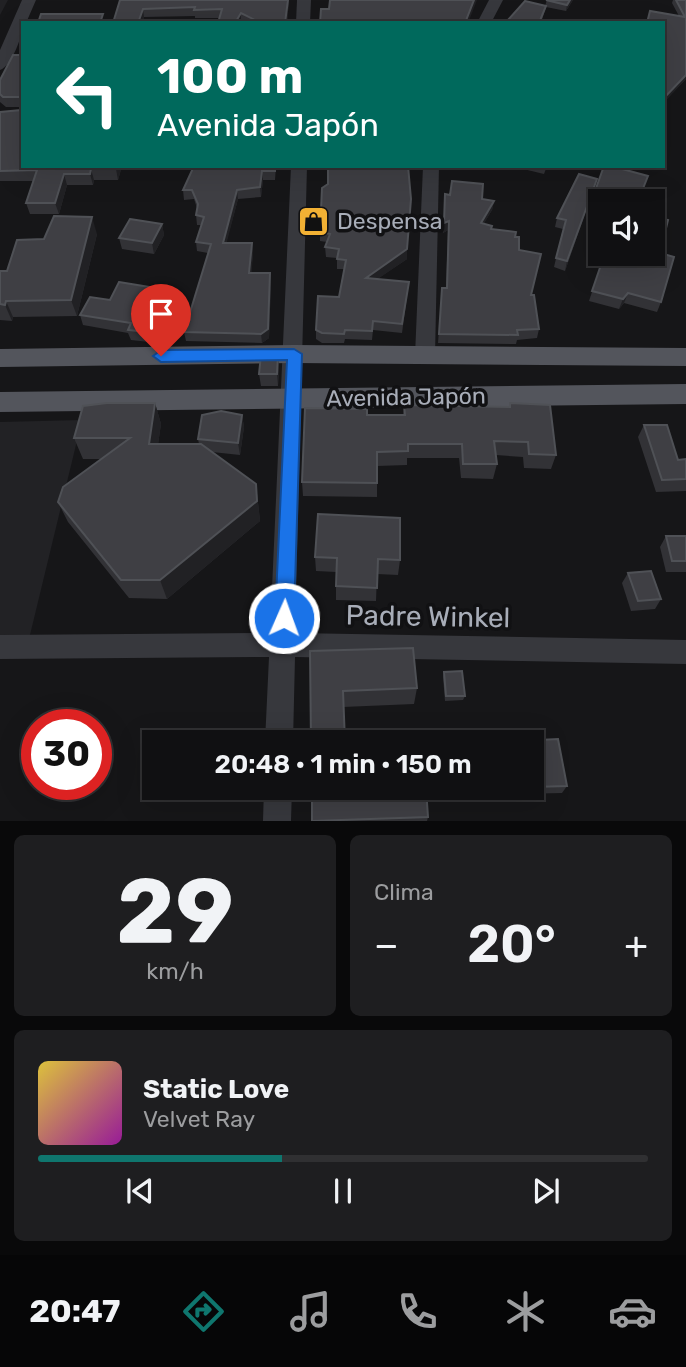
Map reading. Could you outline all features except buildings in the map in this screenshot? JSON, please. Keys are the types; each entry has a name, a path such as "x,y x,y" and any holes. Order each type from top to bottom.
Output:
{"main road":[{"name":"Avenida Japón","path":"0,358 294,354 686,357"},
{"name":"Avenida Japón","path":"0,402 686,394"}],"street":[{"path":"0,66 29,0"},
{"path":"303,21 304,0"},
{"path":"485,21 496,0"},
{"path":"279,730 299,168"},
{"path":"425,356 431,168"},
{"name":"Padre Winkel","path":"0,647 283,645 686,652"},
{"path":"276,821 277,800"}],"shaded area":[{"path":"82,420 29,639 0,639 0,422"}],"place":[{"name":"Despensa","path":"314,221"}],"route":[{"path":"161,356 294,354 284,618"}]}
